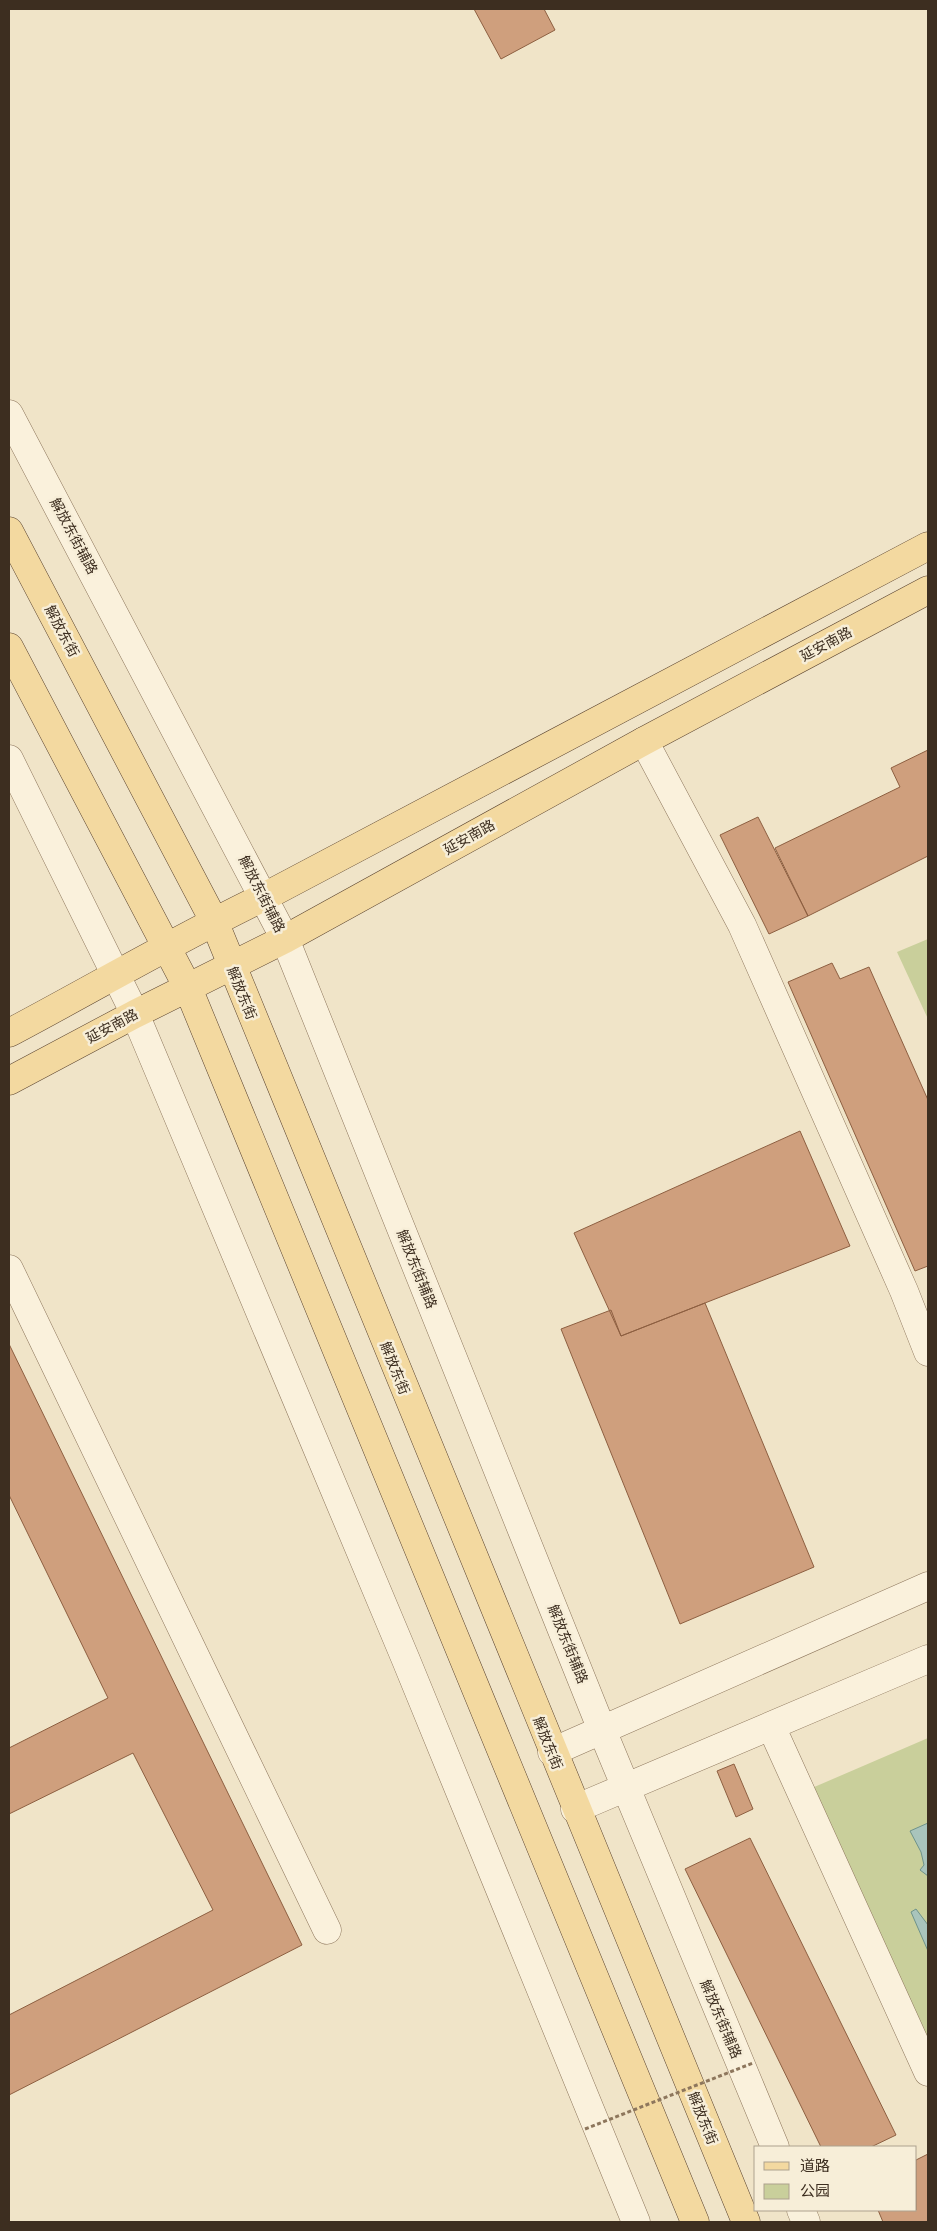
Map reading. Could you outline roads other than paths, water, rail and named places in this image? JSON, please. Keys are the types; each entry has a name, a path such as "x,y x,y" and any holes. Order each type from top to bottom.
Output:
{"main road":[{"name":"解放东街","path":"9,531 214,921 575,1809 746,2222"},
{"path":"9,1034 116,977 167,946 214,921 264,897 928,546"},
{"name":"延安南路","path":"9,1081 135,1014 285,939 644,741 928,590"},
{"path":"9,646 188,988 695,2222"}],"street":[{"name":"解放东街辅路","path":"9,414 285,939 602,1730 775,2146"},
{"path":"644,741 742,925 904,1292 928,1352"},
{"path":"9,759 135,1014 406,1660 636,2222"},
{"path":"9,1270 327,1930"},
{"path":"552,1752 928,1586"},
{"path":"575,1809 928,1659"},
{"path":"771,1726 928,2072"}],"water":[{"path":"928,1823 928,1876 920,1870 924,1865 921,1852 910,1831"},
{"path":"916,1909 928,1925 928,1951 911,1912"}]}
